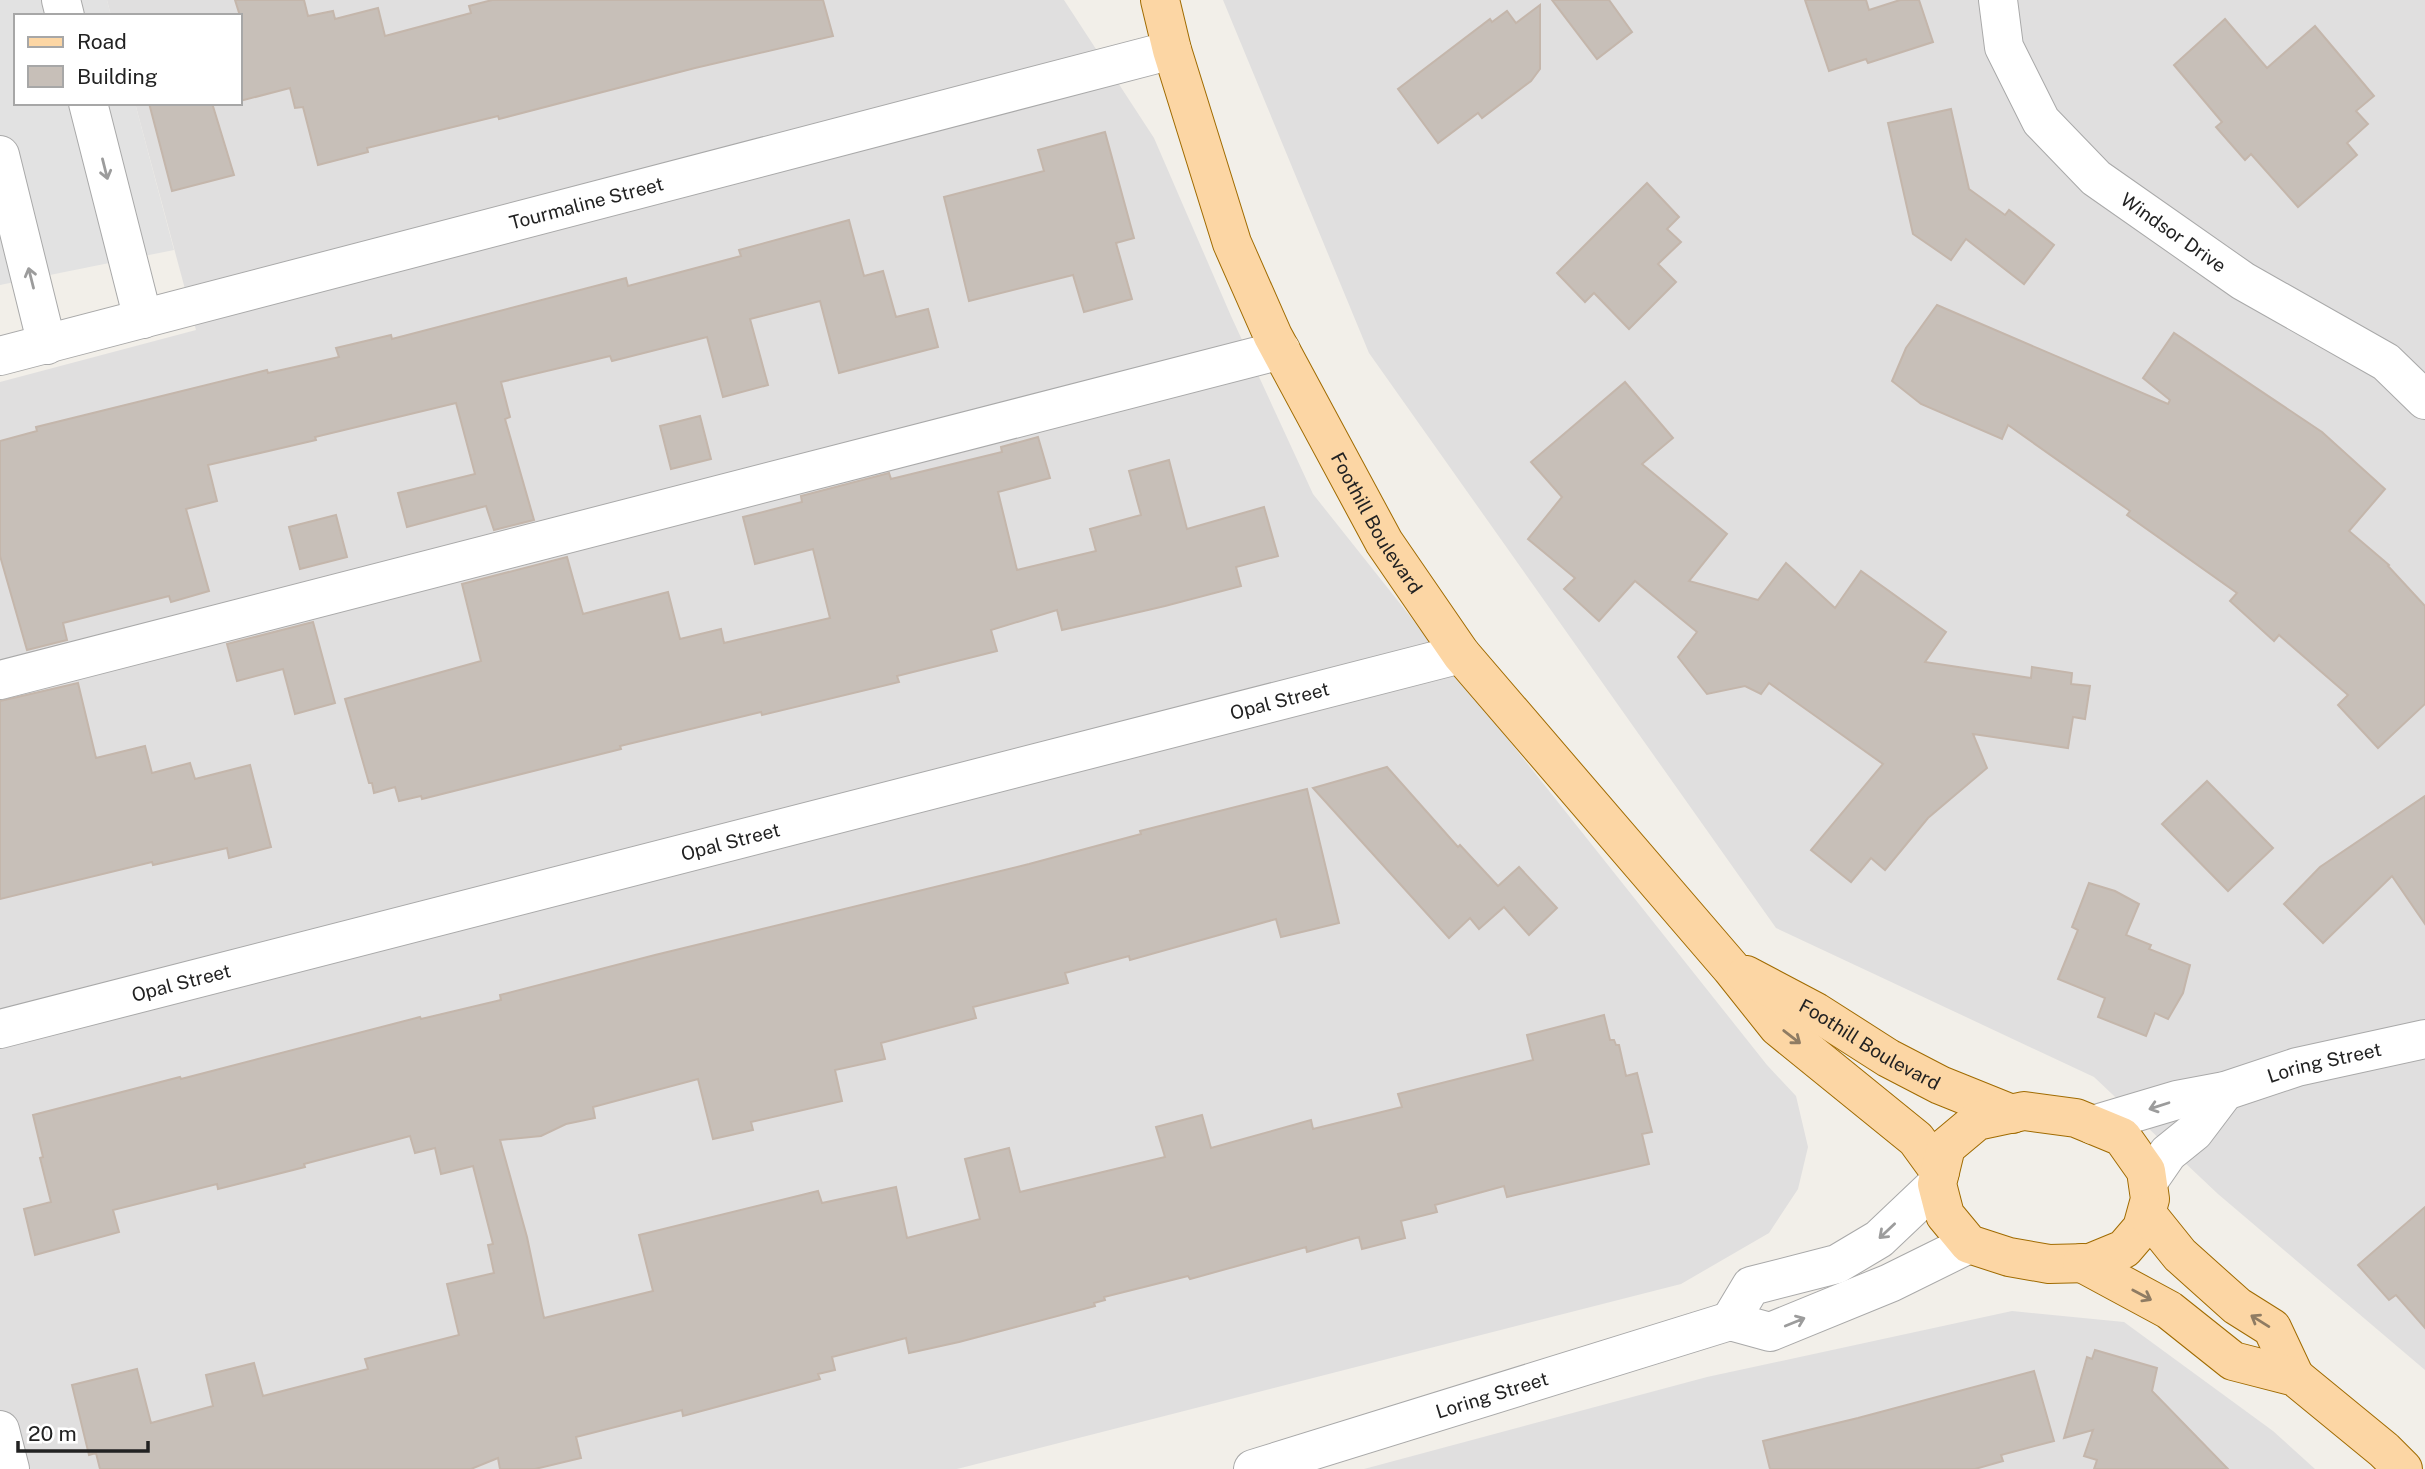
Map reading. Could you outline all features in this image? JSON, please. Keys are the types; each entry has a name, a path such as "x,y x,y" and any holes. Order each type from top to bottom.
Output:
{"main road":[{"name":"Foothill Boulevard","path":"1160,0 1172,50 1232,243 1281,350 1384,542 1461,654 1731,968 1778,1027 1916,1139 1939,1178"},
{"name":"Foothill Boulevard","path":"1731,968 1816,1012 1888,1058 1940,1084 2012,1114"},
{"path":"2024,1111 2076,1118 2094,1125 2122,1137 2147,1171 2147,1198 2142,1228 2124,1249 2090,1263 2049,1264 2008,1257 1969,1244 1945,1215 1939,1178 1947,1147 1977,1121 2024,1111"},
{"path":"2147,1198 2190,1264 2237,1306 2272,1328 2295,1377"},
{"path":"2082,1263 2169,1310 2233,1361 2295,1377 2384,1450 2403,1469"}],"street":[{"name":"Windsor Drive","path":"1998,0 2004,47 2041,121 2096,178 2243,281 2386,362 2425,400"},
{"name":"Tourmaline Street","path":"0,356 1172,50"},
{"path":"89,105 144,319"},
{"path":"0,155 47,345"},
{"path":"0,680 1281,350"},
{"name":"Opal Street","path":"0,1029 1461,654"},
{"name":"Loring Street","path":"2094,1125 2177,1100 2225,1091 2297,1068 2425,1039"},
{"path":"2147,1198 2168,1153 2193,1132 2225,1091"},
{"path":"1939,1178 1879,1239 1837,1264 1751,1286 1730,1321 1770,1332 1890,1283 1969,1244"},
{"name":"Loring Street","path":"1253,1469 1730,1321"},
{"path":"0,1430 10,1469"}],"shaded area":[{"path":"0,0 107,0 110,14 14,14 14,105 136,105 174,250 0,285"},
{"path":"107,0 1064,0 1154,138 1231,316 1313,494 1767,1065 1796,1096 1808,1147 1798,1189 1769,1233 1681,1284 957,1469 0,1469 0,382 196,330 136,105 242,105 242,14 110,14"},
{"path":"1223,0 2425,0 2425,1370 2218,1194 2094,1077 1776,928 1369,353"},
{"path":"2012,1311 2124,1322 2273,1431 2315,1469 1364,1469 1707,1377"}],"building":[{"path":"235,0 304,0 308,16 333,11 335,19 378,8 385,36 471,13 469,6 492,0 823,0 833,36 695,68 499,119 498,116 367,148 368,152 318,165 303,107 295,108 290,88 242,100 242,14 239,14"},
{"path":"1552,0 1609,0 1632,32 1597,59"},
{"path":"1805,0 1866,0 1869,10 1900,0 1919,0 1933,42 1868,63 1866,59 1829,71"},
{"path":"1540,5 1540,69 1531,81 1482,118 1478,113 1438,143 1398,89 1490,19 1492,22 1507,11 1516,23"},
{"path":"2225,19 2267,68 2315,26 2374,96 2356,111 2368,124 2347,143 2357,155 2298,207 2251,154 2245,160 2216,127 2222,122 2174,65"},
{"path":"150,105 213,105 234,175 172,191"},
{"path":"1951,109 1969,189 2005,215 2009,210 2054,245 2024,284 1966,239 1951,260 1913,234 1888,123"},
{"path":"1105,132 1134,238 1116,243 1132,299 1084,312 1073,275 969,301 944,197 1044,171 1038,150"},
{"path":"1647,183 1679,217 1667,229 1681,242 1658,264 1676,282 1629,329 1594,293 1585,302 1557,273"},
{"path":"849,220 864,276 883,271 896,317 928,309 938,347 839,373 820,301 750,319 768,385 723,397 707,337 612,361 610,356 501,382 510,417 505,419 534,520 494,530 486,506 407,527 398,493 475,474 456,403 208,465 217,501 186,509 209,591 171,602 169,596 63,623 67,640 27,650 0,556 0,441 37,431 36,427 267,370 268,373 339,357 336,348 391,335 392,339 626,278 628,286 741,256 739,250"},
{"path":"1937,305 2168,404 2170,400 2143,378 2174,333 2322,432 2385,489 2349,531 2389,565 2425,606 2425,704 2378,748 2338,705 2348,695 2279,635 2274,641 2230,601 2237,593 2127,515 2130,511 2008,425 2002,439 1921,404 1892,381 1906,348"},
{"path":"1625,382 1673,438 1642,464 1727,534 1689,581 1758,600 1786,563 1835,608 1861,571 1946,632 1925,662 2031,678 2032,667 2072,673 2071,684 2090,686 2085,719 2073,717 2068,748 1973,734 1987,768 1928,818 1885,870 1871,858 1851,882 1811,850 1883,764 1769,683 1761,694 1745,686 1707,694 1678,657 1697,632 1635,581 1599,621 1564,589 1575,578 1528,539 1562,497 1531,462"},
{"path":"700,416 711,459 671,469 660,426"},
{"path":"1038,437 1050,478 998,492 1017,570 1096,551 1090,529 1141,515 1129,471 1169,460 1187,529 1264,507 1278,556 1236,567 1241,586 1165,606 1062,630 1057,610 991,630 997,651 897,676 899,682 620,746 621,749 422,799 421,796 399,801 395,787 374,793 345,699 481,661 462,584 567,557 583,614 668,592 680,639 721,629 724,643 830,618 813,549 755,564 743,517 802,502 801,496 889,473 891,479 1002,452 1001,447"},
{"path":"336,515 347,557 300,569 289,527"},
{"path":"313,622 335,703 295,714 283,669 237,681 227,644"},
{"path":"78,683 96,758 145,746 152,773 190,763 195,779 250,765 271,847 229,858 227,848 153,865 152,862 0,899 0,701"},
{"path":"1387,767 1458,847 1460,845 1498,886 1519,867 1557,908 1529,935 1504,907 1479,929 1470,918 1449,938 1313,788"},
{"path":"2207,781 2273,848 2228,891 2162,824"},
{"path":"1307,789 1339,923 1281,937 1276,919 1130,960 1129,956 1065,973 1068,983 973,1007 976,1018 881,1043 885,1059 835,1070 842,1101 751,1122 753,1130 713,1139 698,1079 593,1107 595,1118 566,1124 541,1136 500,1140 527,1237 544,1318 653,1291 639,1235 818,1191 822,1203 896,1187 907,1238 980,1219 965,1159 1009,1148 1020,1192 1165,1157 1156,1127 1202,1115 1211,1148 1311,1120 1313,1129 1402,1107 1398,1094 1533,1060 1527,1035 1604,1015 1610,1040 1619,1045 1626,1076 1637,1073 1652,1132 1642,1134 1649,1164 1507,1197 1504,1186 1435,1205 1437,1212 1401,1221 1405,1238 1362,1249 1359,1237 1307,1252 1306,1247 1190,1279 1188,1276 1104,1297 1105,1300 1094,1303 1095,1306 959,1342 909,1353 906,1338 832,1357 835,1370 818,1374 820,1379 683,1416 682,1410 576,1437 581,1458 535,1469 500,1469 498,1458 471,1469 100,1469 96,1453 89,1455 72,1385 137,1369 151,1423 213,1406 206,1375 254,1363 263,1396 368,1369 365,1359 459,1335 447,1284 494,1273 488,1245 493,1244 473,1166 441,1174 435,1148 415,1153 410,1136 218,1189 217,1184 113,1210 119,1232 35,1255 24,1209 51,1202 33,1115 420,1017 421,1019 501,1000 500,995 1029,864 1141,834 1140,831"},
{"path":"2425,796 2425,924 2392,876 2323,943 2284,904 2320,867"},
{"path":"2089,883 2115,891 2139,904 2126,935 2151,945 2149,949 2190,965 2183,993 2168,1019 2155,1013 2146,1036 2098,1017 2105,998 2058,979 2078,930 2072,927"},
{"path":"2425,1207 2425,1328 2396,1295 2389,1300 2358,1265"},
{"path":"2095,1350 2157,1368 2152,1391 2228,1469 2094,1469 2097,1460 2084,1456 2093,1430 2064,1438 2087,1357 2092,1359"},
{"path":"2034,1371 2054,1441 2001,1455 2003,1461 1975,1469 1770,1469 1763,1441"}]}
